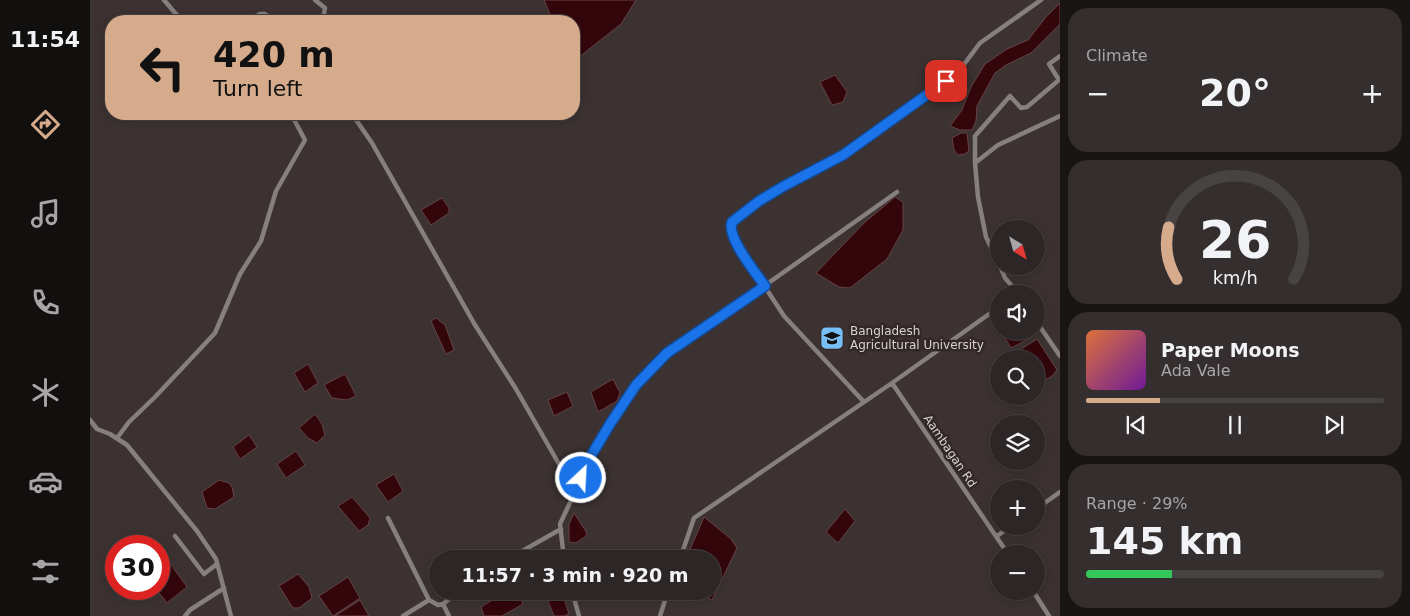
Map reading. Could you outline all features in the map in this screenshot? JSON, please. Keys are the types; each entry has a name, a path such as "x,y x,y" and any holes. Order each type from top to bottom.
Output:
{"street":[{"path":"164,0 177,15"},
{"path":"316,0 325,8 323,15"},
{"path":"864,402 784,316 735,241 731,230 732,222 759,201 843,155 891,122 959,71 980,43 1041,0"},
{"path":"990,246 986,237 978,197 975,136 1010,96 1021,108 1027,106 1060,80 1049,64 1060,56"},
{"path":"975,163 998,145 1060,116"},
{"path":"117,438 129,422 215,333 240,274 261,241 276,191 305,140 294,120"},
{"path":"356,120 372,143 475,325 516,389 575,492"},
{"path":"563,550 560,524 586,464 636,385 667,353 897,192"},
{"path":"1004,275 1011,285"},
{"path":"683,550 694,518 892,383 990,313"},
{"path":"1045,334 1060,356"},
{"name":"Aambagan Rd","path":"892,383 1002,545"},
{"path":"90,420 98,429 127,445 197,531 216,559 231,616"},
{"path":"1045,502 1060,492"},
{"path":"388,518 429,598"},
{"path":"522,550 561,529"},
{"path":"175,536 204,574 217,564"},
{"path":"185,616 190,610 224,588"},
{"path":"403,616 430,600 438,605 447,600"},
{"path":"575,600 579,616"},
{"path":"660,616 665,600"},
{"path":"1039,600 1049,616"},
{"path":"442,604 449,616"}],"shaded area":[{"path":"544,0 636,0 621,24 580,56 580,15 550,15"},
{"path":"1060,3 1060,24 1031,53 1006,65 995,73 977,106 976,121 972,130 960,130 950,126 962,110 971,87 985,64 1007,49 1028,40"},
{"path":"835,75 847,92 843,102 832,105 820,82"},
{"path":"961,133 967,133 969,151 958,155 954,150 952,138"},
{"path":"895,197 903,202 903,230 887,259 850,288 839,287 816,273 864,223"},
{"path":"442,198 449,208 449,213 431,225 421,210"},
{"path":"436,318 445,325 454,350 446,354 431,321"},
{"path":"1006,340 1026,340 1011,348"},
{"path":"1038,340 1044,350 1020,350"},
{"path":"1045,351 1057,370 1045,380"},
{"path":"308,364 318,383 305,392 294,373"},
{"path":"345,374 356,396 347,400 332,398 324,385"},
{"path":"613,379 620,393 617,401 598,412 591,392"},
{"path":"567,392 573,406 554,416 548,400"},
{"path":"315,414 322,424 325,435 317,443 308,438 299,428"},
{"path":"249,435 257,447 240,459 233,447"},
{"path":"296,451 305,465 286,478 277,464"},
{"path":"394,474 403,491 388,502 376,485"},
{"path":"219,480 229,483 234,497 215,509 207,508 202,492"},
{"path":"352,497 370,518 368,525 359,531 338,506"},
{"path":"845,509 855,521 838,543 826,532"},
{"path":"574,513 587,533 586,536 576,543 569,542 569,524"},
{"path":"704,517 731,539 737,548 721,581 721,550 690,550"},
{"path":"170,563 187,587 167,603 165,600 170,600"},
{"path":"298,574 309,587 312,598 299,608 293,608 279,586"},
{"path":"348,577 360,598 333,616 319,596"},
{"path":"360,600 369,616 335,616"},
{"path":"492,600 521,600 523,604 502,616 484,616 481,607"},
{"path":"565,600 569,614 554,616 548,601"}],"place":[{"name":"Bangladesh Agricultural University","path":"832,338"}],"route":[{"path":"581,478 586,464 636,385 667,353 765,286 735,241 731,230 732,222 759,201 843,155 946,81"}]}
